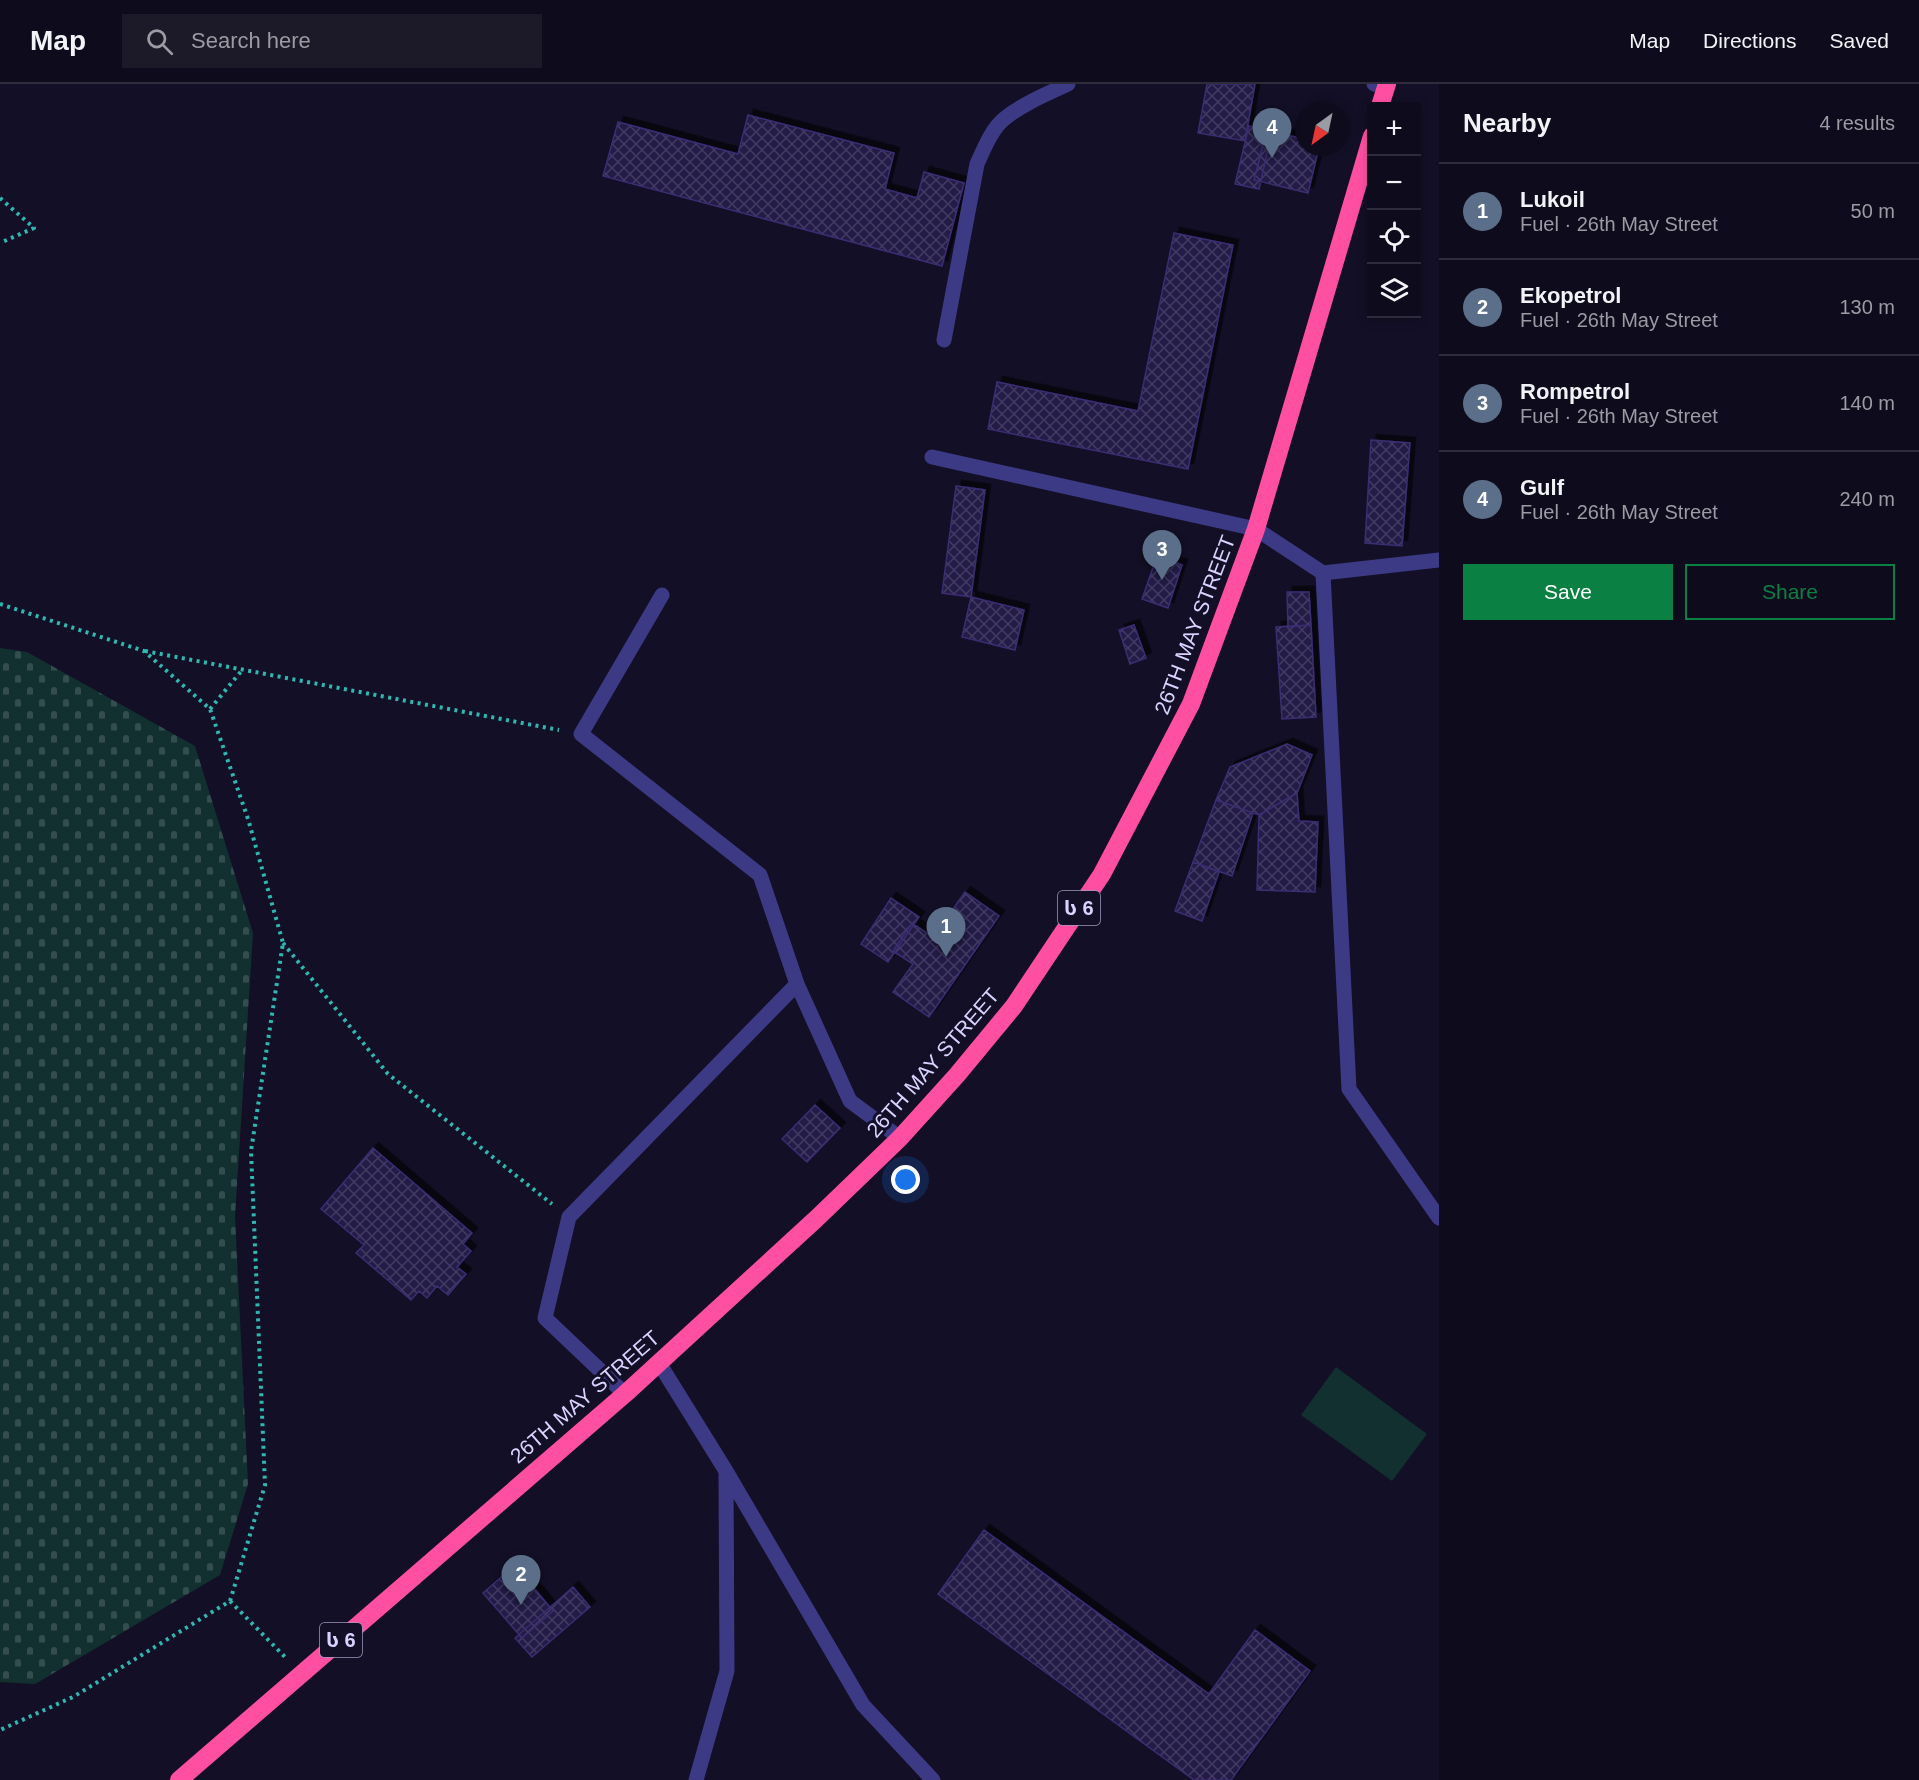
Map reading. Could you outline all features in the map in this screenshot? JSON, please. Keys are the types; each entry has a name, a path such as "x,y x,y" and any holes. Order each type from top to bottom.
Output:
{"highway":[{"path":"1380,102 1382,85"},
{"name":"26TH MAY STREET","path":"179,1780 625,1394 816,1219 900,1138 957,1075 1014,1006 1102,874 1191,704 1256,530 1367,150"}],"street":[{"path":"944,340 977,164 988,140 1003,120 1033,101 1068,84"},
{"path":"932,458 1256,530 1323,573 1439,560"},
{"path":"1323,573 1349,1089 1439,1218"},
{"path":"662,595 580,734 760,875 797,984 850,1101 900,1138"},
{"path":"625,1394 545,1318 568,1218 797,984"},
{"path":"659,1363 726,1471 863,1705 933,1780"},
{"path":"696,1780 727,1671 726,1471"}],"path":[{"path":"0,198 34,228 0,243"},
{"path":"0,604 144,651 580,734"},
{"path":"144,651 210,709 248,819 283,943 388,1074 568,1218"},
{"path":"210,709 243,669"},
{"path":"0,1730 73,1697 230,1601 265,1485 251,1151 283,943"},
{"path":"230,1601 302,1674"}],"green space":[{"path":"0,648 27,652 195,746 253,933 235,1216 248,1484 220,1575 35,1684 0,1682"},
{"path":"1336,1367 1427,1434 1392,1481 1301,1415"}],"building":[{"path":"1207,84 1255,84 1245,141 1198,133"},
{"path":"748,115 894,153 885,189 917,198 924,172 964,183 942,266 603,176 618,122 738,154"},
{"path":"1249,126 1272,131 1259,189 1235,184"},
{"path":"1267,130 1295,137 1295,156 1317,156 1308,193 1254,180"},
{"path":"1174,233 1233,245 1188,469 988,429 997,382 1138,411"},
{"path":"1371,440 1410,443 1402,546 1365,543"},
{"path":"956,486 985,490 971,597 942,593"},
{"path":"1157,556 1182,565 1168,608 1142,599"},
{"path":"1287,592 1309,592 1311,625 1288,627"},
{"path":"971,597 1024,610 1015,650 962,637"},
{"path":"1134,625 1146,658 1130,664 1119,630"},
{"path":"1311,625 1316,717 1282,719 1276,627"},
{"path":"1287,744 1312,755 1297,793 1259,815 1216,800 1230,767"},
{"path":"1297,793 1299,821 1318,822 1315,892 1257,890 1259,815"},
{"path":"1216,800 1253,813 1232,876 1193,862"},
{"path":"1193,862 1219,872 1202,921 1175,911"},
{"path":"965,892 999,916 929,1017 893,992 913,964 893,951 912,923 933,937"},
{"path":"891,898 919,917 888,962 861,944"},
{"path":"815,1105 840,1128 807,1162 782,1139"},
{"path":"373,1148 472,1233 463,1244 471,1251 457,1267 466,1274 448,1295 437,1286 427,1298 419,1291 411,1300 356,1253 364,1245 321,1209"},
{"path":"984,1530 1209,1694 1255,1630 1310,1671 1231,1780 1194,1780 938,1594"},
{"path":"515,1565 553,1611 522,1638 483,1593"},
{"path":"573,1587 590,1607 532,1657 515,1638"}],"place":[{"name":"Gulf","path":"1272,158"},
{"name":"Rompetrol","path":"1162,580"},
{"name":"Lukoil","path":"946,957"},
{"name":"Ekopetrol","path":"521,1605"}]}
